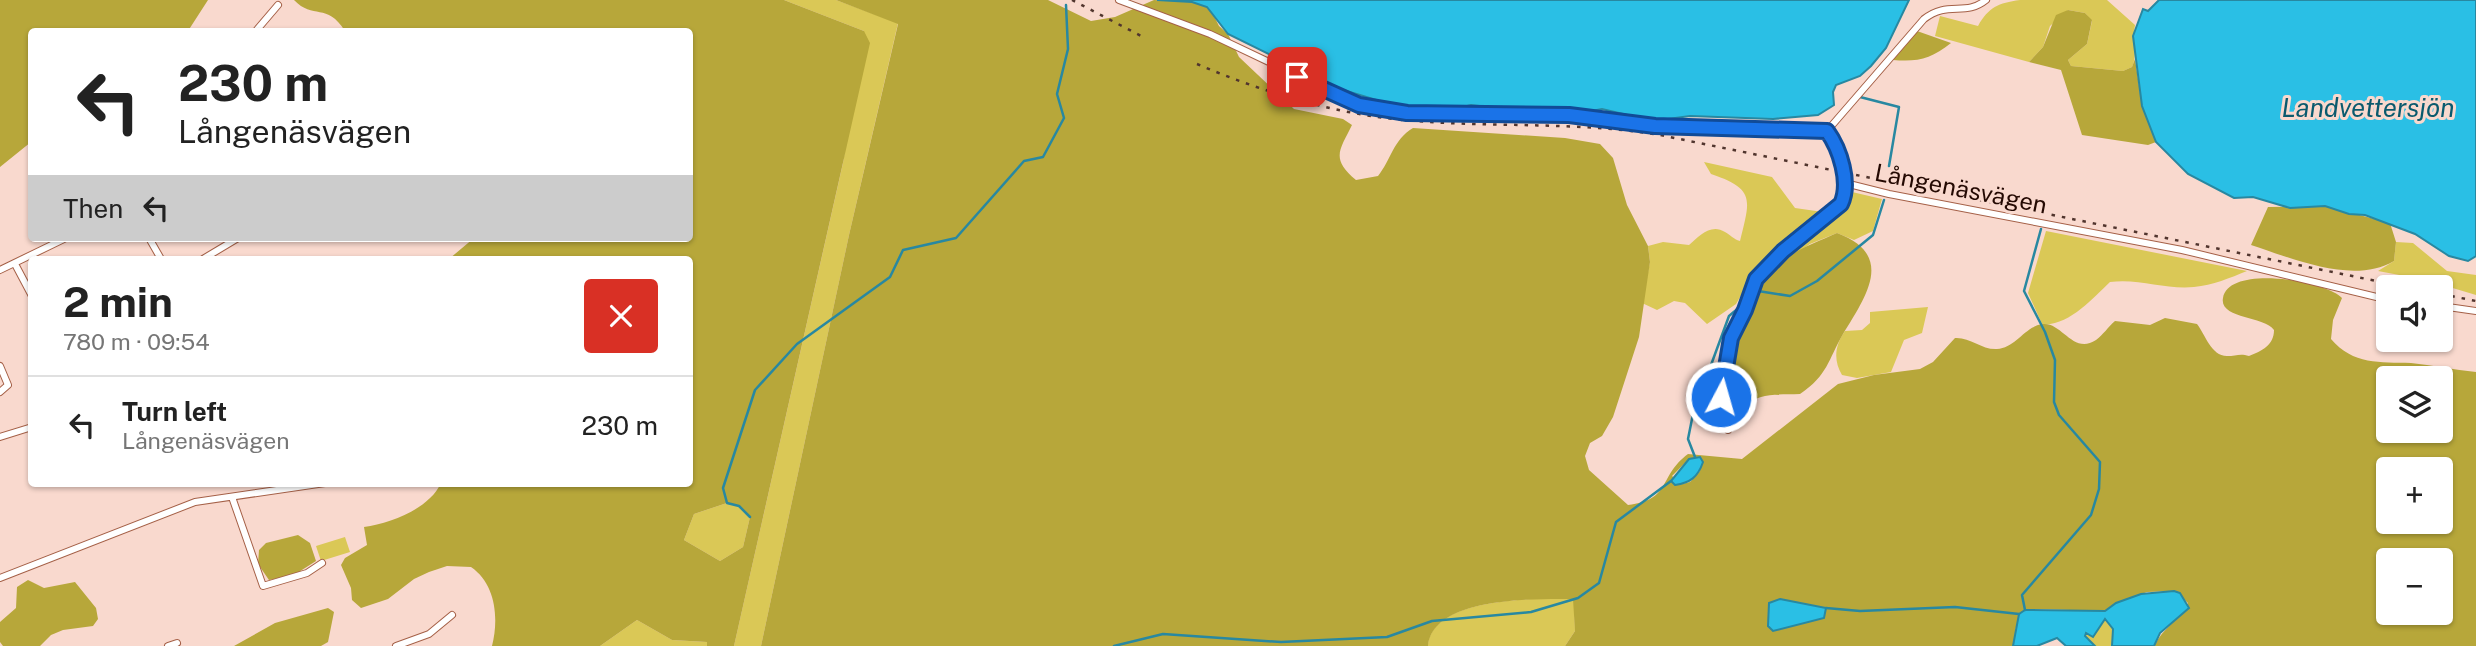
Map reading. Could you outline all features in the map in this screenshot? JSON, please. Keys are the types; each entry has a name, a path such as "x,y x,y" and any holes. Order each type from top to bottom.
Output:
{"street":[{"path":"1119,0 1210,34 1359,105 1407,113 1569,115 1655,126 1827,131 1924,19 1942,7 1973,8 1986,0"},
{"path":"258,28 278,5"},
{"name":"Långenäsvägen","path":"1827,131 1840,159 1845,183 1889,194 2182,250 2376,297"},
{"path":"1728,429 1721,397 1722,379 1731,338 1745,310 1751,287 1783,251 1841,204 1846,192 1845,183"},
{"path":"30,256 57,242"},
{"path":"208,256 231,242"},
{"path":"0,270 28,257"},
{"path":"15,264 28,288"},
{"path":"2453,308 2476,311"},
{"path":"0,366 8,385 0,392"},
{"path":"0,437 28,428"},
{"path":"0,578 186,505 298,487"},
{"path":"232,497 263,586 307,573 322,563"},
{"path":"396,646 429,634 452,615"},
{"path":"168,646 177,643"}],"shaded area":[{"path":"0,0 208,0 190,28 28,28 28,144 0,167"},
{"path":"294,0 784,0 864,31 870,43 734,646 707,646 707,642 672,640 637,620 600,646 492,646 494,603 486,583 471,567 447,566 429,572 414,579 388,599 361,608 352,600 351,588 341,565 345,558 367,545 364,527 408,513 428,500 438,487 693,487 693,256 453,256 469,242 693,242 693,28 343,28 332,17 307,9","holes":["727,503 739,506 750,517 743,547 720,561 684,540 694,514"]},
{"path":"784,0 836,0 898,23 849,235 761,646 734,646 843,163 864,31"},
{"path":"836,0 1048,0 1091,21 1115,17 1154,0 1192,2 1207,7 1219,26 1228,34 1239,57 1294,109 1343,119 1352,125 1341,148 1340,160 1356,180 1378,176 1401,138 1413,128 1565,138 1600,144 1613,158 1627,205 1648,246 1650,262 1639,337 1613,417 1602,436 1590,443 1585,456 1589,470 1628,505 1652,498 1688,454 1742,459 1838,384 1874,375 1920,369 1933,362 1955,338 1966,339 1986,348 2004,348 2043,324 2056,328 2074,341 2088,344 2099,338 2115,321 2150,325 2165,318 2197,324 2213,349 2221,355 2249,356 2270,344 2274,330 2269,325 2228,310 2223,298 2229,288 2242,281 2259,279 2279,279 2318,286 2342,298 2333,320 2331,339 2348,354 2368,360 2433,366 2376,366 2376,443 2453,443 2453,369 2476,372 2476,646 2154,646 2188,603 2174,591 2147,592 2116,603 2105,611 2035,609 2016,627 2013,646 1565,646 1575,631 1573,599 1556,599 1512,601 1466,609 1448,618 1434,630 1428,646 761,646 849,235 898,24","holes":["1689,459 1700,471 1690,482 1682,484 1672,476","1786,600 1826,609 1824,618 1774,631 1768,609"]},
{"path":"2020,0 2107,0 2135,25 2135,57 2132,67 2123,71 2071,66 2068,60 2087,44 2092,21 2085,13 2068,10 2050,26 2043,47 2029,62 1935,36 1940,16 1978,26 1995,7"},
{"path":"2068,10 2085,13 2092,20 2087,44 2068,60 2071,66 2123,71 2132,67 2135,59 2142,106 2156,142 2148,145 2082,135 2061,70 2029,62 2043,47 2056,15"},
{"path":"1917,31 1951,43 1924,58 1893,60"},
{"path":"1704,162 1772,177 1795,208 1823,212 1753,275 1736,304 1707,324 1685,303 1674,301 1657,310 1642,303 1650,262 1648,246 1663,242 1689,245 1705,232 1715,229 1740,241 1747,206 1743,191 1711,174"},
{"path":"1852,192 1882,199 1873,231 1854,240 1837,233 1810,244 1773,270 1827,224 1846,204"},
{"path":"2325,206 2390,223 2396,242 2394,261 2378,268 2342,270 2304,263 2251,245 2268,207"},
{"path":"2046,231 2247,271 2215,283 2194,287 2110,282 2070,316 2052,324 2042,324 2028,293"},
{"path":"1837,233 1855,242 1866,253 1871,265 1871,278 1860,305 1826,367 1800,394 1762,397 1741,408 1728,406 1728,363 1744,321 1766,280 1786,258"},
{"path":"2396,242 2413,243 2447,271 2476,275 2476,295 2453,288 2453,275 2399,275 2378,271 2394,261"},
{"path":"1928,307 1922,333 1904,340 1891,372 1857,378 1842,375 1836,353 1845,331 1862,330 1870,323 1870,312"},
{"path":"727,503 739,506 750,517 743,547 720,561 684,540 694,514"},
{"path":"298,535 310,543 316,561 294,575 269,580 258,564 259,550 266,543"},
{"path":"345,537 350,552 321,561 316,546"},
{"path":"28,580 44,588 75,582 96,608 98,619 93,626 63,630 51,635 40,646 3,646 0,642 0,622 16,608 17,587"},
{"path":"1574,598 1575,631 1565,646 1428,646 1434,630 1447,618 1466,609 1513,600"},
{"path":"328,608 334,612 328,642 321,646 234,646 275,623"},
{"path":"2104,619 2113,629 2112,646 2095,646 2085,636"},
{"path":"637,620 672,640 707,642 707,646 600,646"}],"water":[{"path":"1157,0 1909,0 1886,48 1860,76 1836,85 1833,92 1834,105 1818,115 1773,119 1690,116 1653,121 1602,109 1586,112 1565,109 1522,111 1471,105 1454,109 1406,109 1340,89 1228,34 1207,7 1192,2"},
{"name":"Landvettersjön","path":"2159,0 2476,0 2476,256 2468,261 2449,256 2415,234 2365,215 2349,214 2325,206 2290,208 2253,197 2234,198 2188,174 2156,142 2142,106 2133,36 2143,9 2148,11"},
{"path":"1700,457 1703,462 1693,478 1675,485 1671,481 1689,459"},
{"path":"2174,591 2180,593 2189,608 2160,633 2154,646 2112,646 2113,629 2105,619 2093,637 2086,633 2085,636 2095,646 2066,646 2057,638 2037,646 2013,646 2019,614 2025,610 2105,611 2116,603 2141,594"},
{"path":"1780,599 1826,608 1824,618 1773,631 1768,626 1769,603"}],"waterway":[{"path":"750,517 739,506 727,503 723,488 755,390 797,344 890,277 903,250 956,238 1024,161 1043,157 1064,118 1057,94 1068,49 1066,5"},
{"path":"1860,97 1899,107 1889,166"},
{"path":"1758,291 1790,296 1817,281 1873,235 1884,200"},
{"path":"2025,610 2022,595 2091,515 2099,489 2100,462 2059,415 2054,402 2055,360 2045,332 2024,291 2041,229"},
{"path":"1695,457 1688,439 1693,414 1729,316 1741,306 1746,293"},
{"path":"1114,646 1163,634 1281,642 1387,637 1432,621 1531,612 1578,598 1599,583 1616,522 1671,481"},
{"path":"1826,608 1860,611 1955,607 2019,614"}],"railway":[{"path":"1072,0 1145,38"},
{"path":"1197,64 1272,92 1324,107 1376,117 1596,128 1660,135 2376,281"},
{"path":"2453,296 2476,301"}],"route":[{"path":"1297,77 1346,101 1407,113 1569,115 1655,126 1800,128 1827,131 1840,159 1846,192 1841,204 1783,251 1751,287 1740,323 1731,338 1721,397"}]}
